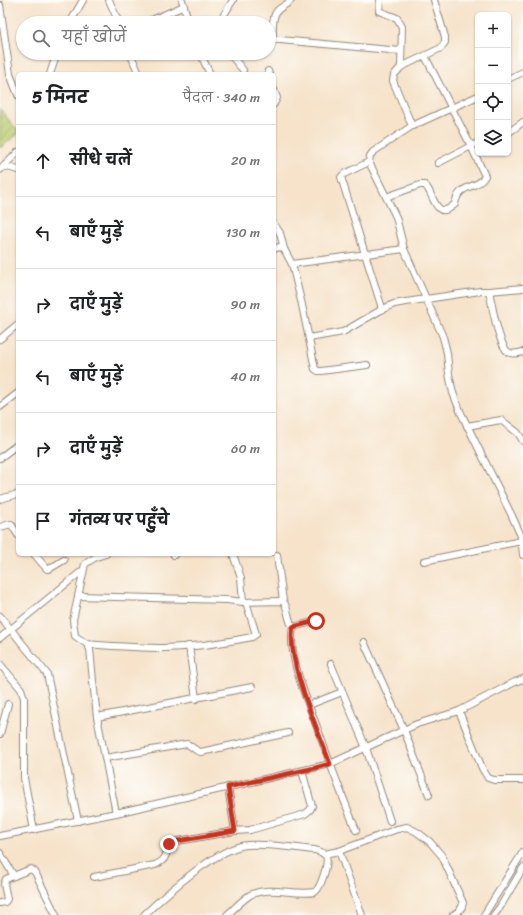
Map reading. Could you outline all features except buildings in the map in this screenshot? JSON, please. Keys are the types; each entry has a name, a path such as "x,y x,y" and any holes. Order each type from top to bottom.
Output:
{"street":[{"path":"74,16 83,0"},
{"path":"109,0 115,16"},
{"path":"223,16 233,0"},
{"path":"275,16 278,10 288,4 291,0"},
{"path":"380,0 380,12 397,18 400,22 402,30 400,68"},
{"path":"412,126 393,81 394,74 400,68 441,48 445,42 445,37 434,0"},
{"path":"158,16 183,3 187,16"},
{"path":"0,5 10,74 16,90"},
{"path":"276,39 400,51"},
{"path":"386,197 423,185 427,186 434,203 445,209 455,204 456,197 459,193 482,180 485,176 425,56"},
{"path":"51,72 55,60"},
{"path":"133,60 138,72"},
{"path":"203,60 209,72"},
{"path":"235,60 244,70"},
{"path":"511,78 523,72"},
{"path":"475,97 412,126 373,152 370,156 369,162 396,217 404,249 443,337 453,393 467,426 489,467 521,536 523,555"},
{"path":"511,131 523,122"},
{"path":"438,163 475,145"},
{"path":"2,168 16,154"},
{"path":"369,162 344,174 341,177 366,254 381,305 381,310"},
{"path":"2,168 16,170"},
{"path":"276,227 280,233 284,249 292,264 315,367 318,371 366,365"},
{"path":"276,249 284,249"},
{"path":"292,264 404,249"},
{"path":"309,338 343,332 394,304 489,291 523,288"},
{"path":"489,291 496,325 504,348 507,352 512,354 523,352"},
{"path":"0,339 16,326"},
{"path":"0,407 16,395"},
{"path":"467,426 501,420 518,433 523,441"},
{"path":"0,458 16,446"},
{"path":"0,499 16,495"},
{"path":"0,527 10,524 16,532"},
{"path":"424,561 521,541"},
{"path":"277,555 283,601 287,607 290,623 293,627 291,636 292,647 300,682 356,830"},
{"path":"36,556 49,570 64,560"},
{"path":"102,556 84,564 73,620 74,634 77,638 87,644 132,647 189,646 218,643 254,636 255,631 245,602 241,578 234,556"},
{"path":"0,638 83,570"},
{"path":"78,596 227,600 245,602 283,601"},
{"path":"0,616 47,674 78,821"},
{"path":"293,627 316,621"},
{"path":"364,642 404,730 430,795"},
{"path":"87,644 91,653 97,717 116,813"},
{"path":"189,646 196,699"},
{"path":"0,664 21,690 24,698 24,778 34,830"},
{"path":"331,664 366,748 390,821"},
{"path":"0,836 116,813 330,764 417,724 460,711 523,679"},
{"path":"97,717 252,687"},
{"path":"308,705 342,692"},
{"path":"0,734 8,704"},
{"path":"460,711 482,768 488,778 494,780 523,780"},
{"path":"105,758 187,744 196,751 201,752 288,733"},
{"path":"94,877 155,865 165,858 168,846 172,842 235,831 250,830 308,812 312,806 302,771"},
{"path":"228,787 235,831"},
{"path":"144,915 196,870 226,851 239,846 257,845 315,850 324,854 339,851 397,829 407,827 417,832 430,842 442,856 463,903 463,908 453,915"},
{"path":"339,851 362,915"},
{"path":"484,915 523,852"},
{"path":"0,853 14,876"},
{"path":"227,915 247,898 257,893 270,891 315,892 320,886 326,863 326,856 324,854"},
{"path":"494,915 523,868"},
{"path":"0,903 7,899 4,884 5,880 28,869 33,870 56,915"}],"green space":[{"path":"0,109 16,129 16,136 0,148"}],"route":[{"path":"169,844 172,842 235,831 228,787 330,764 300,682 292,647 291,636 293,627 316,621"}]}
